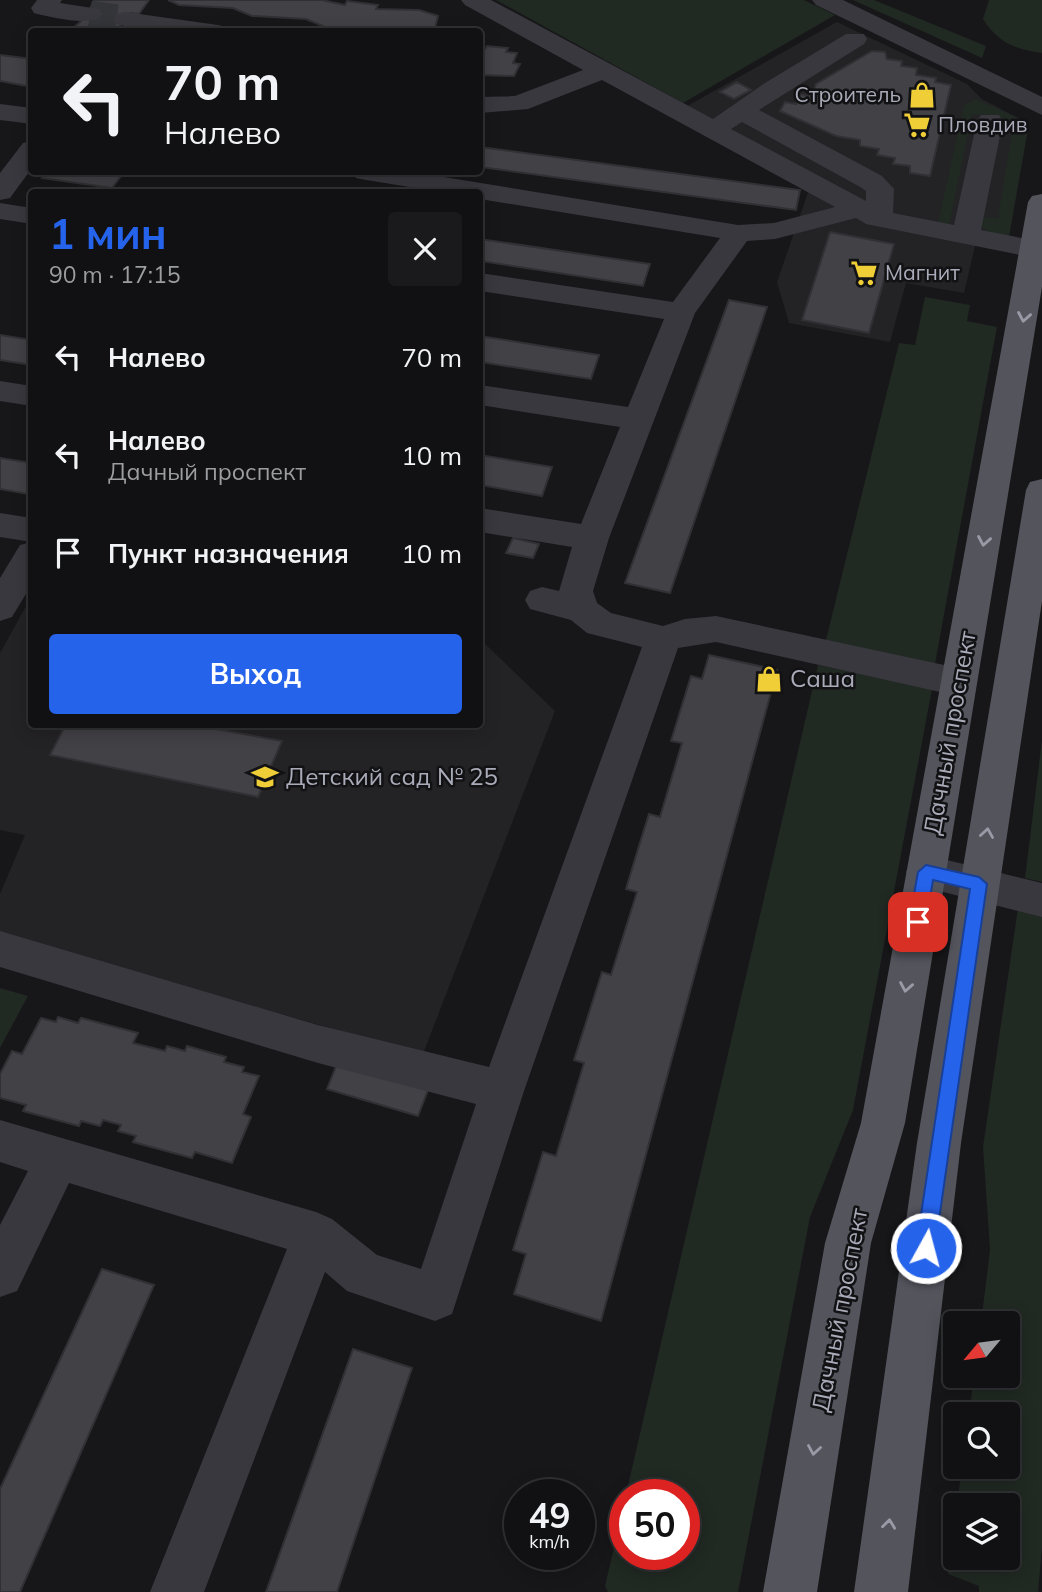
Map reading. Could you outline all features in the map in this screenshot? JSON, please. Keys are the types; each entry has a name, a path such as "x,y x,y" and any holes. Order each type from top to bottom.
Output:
{"main road":[{"name":"Дачный проспект","path":"790,1592 848,1243 883,1123 1042,202"},
{"name":"Дачный проспект","path":"881,1592 937,1156 1040,510"}],"street":[{"path":"474,0 867,214 965,237 1035,249"},
{"path":"824,0 1042,107"},
{"path":"25,30 46,4 90,14"},
{"path":"125,19 164,28"},
{"path":"712,130 743,113 774,88 855,39"},
{"path":"483,105 519,104 605,70"},
{"path":"0,112 28,116"},
{"path":"483,191 738,233 775,232 880,212 880,189 872,182 743,113"},
{"path":"965,237 990,121"},
{"path":"0,192 17,158"},
{"path":"384,175 470,189"},
{"path":"0,211 28,215"},
{"path":"582,610 576,591 593,538 681,312 738,233"},
{"path":"483,282 681,312"},
{"path":"0,391 28,395"},
{"path":"483,395 639,419"},
{"path":"483,520 593,538"},
{"path":"0,525 28,529"},
{"path":"0,608 28,561"},
{"path":"542,600 582,610 600,624 663,639 685,632 716,629 958,682"},
{"path":"0,1141 316,1235 364,1273 435,1297 502,1091 663,639"},
{"path":"926,872 1042,900"},
{"path":"0,949 318,1044 502,1091"},
{"path":"0,1274 58,1158"},
{"path":"177,1592 316,1235"}],"shaded area":[{"path":"496,0 804,0 835,15 683,103"},
{"path":"853,0 874,0 986,46 982,58"},
{"path":"989,0 1042,0 1042,53 1015,47 995,34 983,19"},
{"path":"837,22 967,84 982,99 1020,119 1028,129 1020,170 992,236 975,246 964,293 906,283 890,342 789,323 777,282 812,181 682,109"},
{"path":"976,99 1020,119 1028,129 1009,237 992,236 978,223 985,217 998,218 1014,120 972,114 949,225 938,222 964,105"},
{"path":"925,297 970,305 967,321 997,327 934,669 824,648 899,343 915,345"},
{"name":"Детский сад № 25","path":"28,602 28,728 483,728 483,642 555,711 423,1054 0,935 0,894 25,835 0,830 0,653"},
{"path":"818,665 932,689 853,1110 810,1217 738,1592 608,1592 605,1586 609,1569 700,1570 700,1479 629,1479"},
{"path":"1042,740 1042,882 1025,878"},
{"path":"1018,908 1042,915 1042,1547 1038,1592 979,1592 979,1586 948,1574 948,1570 1020,1570 1020,1493 959,1493 960,1479 1020,1479 1020,1402 971,1402 972,1388 1020,1388 1020,1311 982,1311 990,1250 983,1147"},
{"path":"0,988 28,996 0,1048"}],"building":[{"path":"94,0 149,0 139,14 130,13 119,28 73,28 92,11 89,11"},
{"path":"168,0 322,0 345,5 347,1 378,5 376,9 419,10 438,16 435,28 333,28 306,19 252,16 233,8 179,5"},
{"path":"487,46 508,48 506,52 517,53 513,63 520,64 514,76 483,75"},
{"path":"872,51 885,52 887,59 902,61 901,66 917,68 916,75 936,78 935,82 951,85 930,176 910,173 910,166 893,164 895,158 877,155 879,149 860,146 860,140 836,136 780,111 785,102 796,104 800,94 812,96 816,84"},
{"path":"0,55 28,58 28,86 0,81"},
{"path":"737,82 751,90 734,99 720,92"},
{"path":"483,147 800,190 796,210 483,167"},
{"path":"44,175 122,175 112,188 42,178"},
{"path":"830,232 894,244 869,333 802,320"},
{"path":"483,239 650,264 643,286 483,261"},
{"path":"729,300 767,307 670,593 625,583"},
{"path":"0,335 28,339 28,364 0,360"},
{"path":"483,336 599,355 591,379 483,362"},
{"path":"483,456 552,467 542,496 483,486"},
{"path":"0,458 28,462 28,494 0,489"},
{"path":"513,538 539,544 533,558 506,553"},
{"path":"709,655 777,670 601,1321 514,1294 526,1254 513,1250 543,1152 556,1156 584,1063 574,1060 602,972 611,975 637,892 626,889 638,849 649,814 660,817 682,743 671,741 691,676 702,679"},
{"path":"64,728 210,728 282,741 258,797 50,755"},
{"path":"58,1017 78,1023 81,1018 138,1033 133,1043 165,1051 167,1046 185,1051 187,1046 226,1057 224,1062 244,1067 242,1072 259,1076 243,1114 251,1117 232,1163 195,1152 192,1158 133,1142 136,1136 118,1131 121,1125 103,1120 100,1126 81,1121 79,1126 23,1111 26,1105 0,1098 0,1074 12,1051 22,1054 41,1018 56,1022"},
{"path":"339,1059 430,1085 418,1116 327,1089"},
{"path":"102,1269 154,1285 20,1592 0,1592 0,1489"},
{"path":"353,1349 412,1368 337,1592 266,1592"}],"tunnel":[{"path":"90,14 125,19"}],"place":[{"name":"Строитель","path":"922,95"},
{"name":"Пловдив","path":"917,125"},
{"name":"Магнит","path":"864,273"},
{"name":"Саша","path":"769,679"},
{"name":"Детский сад № 25","path":"265,777"}],"route":[{"path":"918,922 926,872 979,884 939,1143 926,1248"}]}
